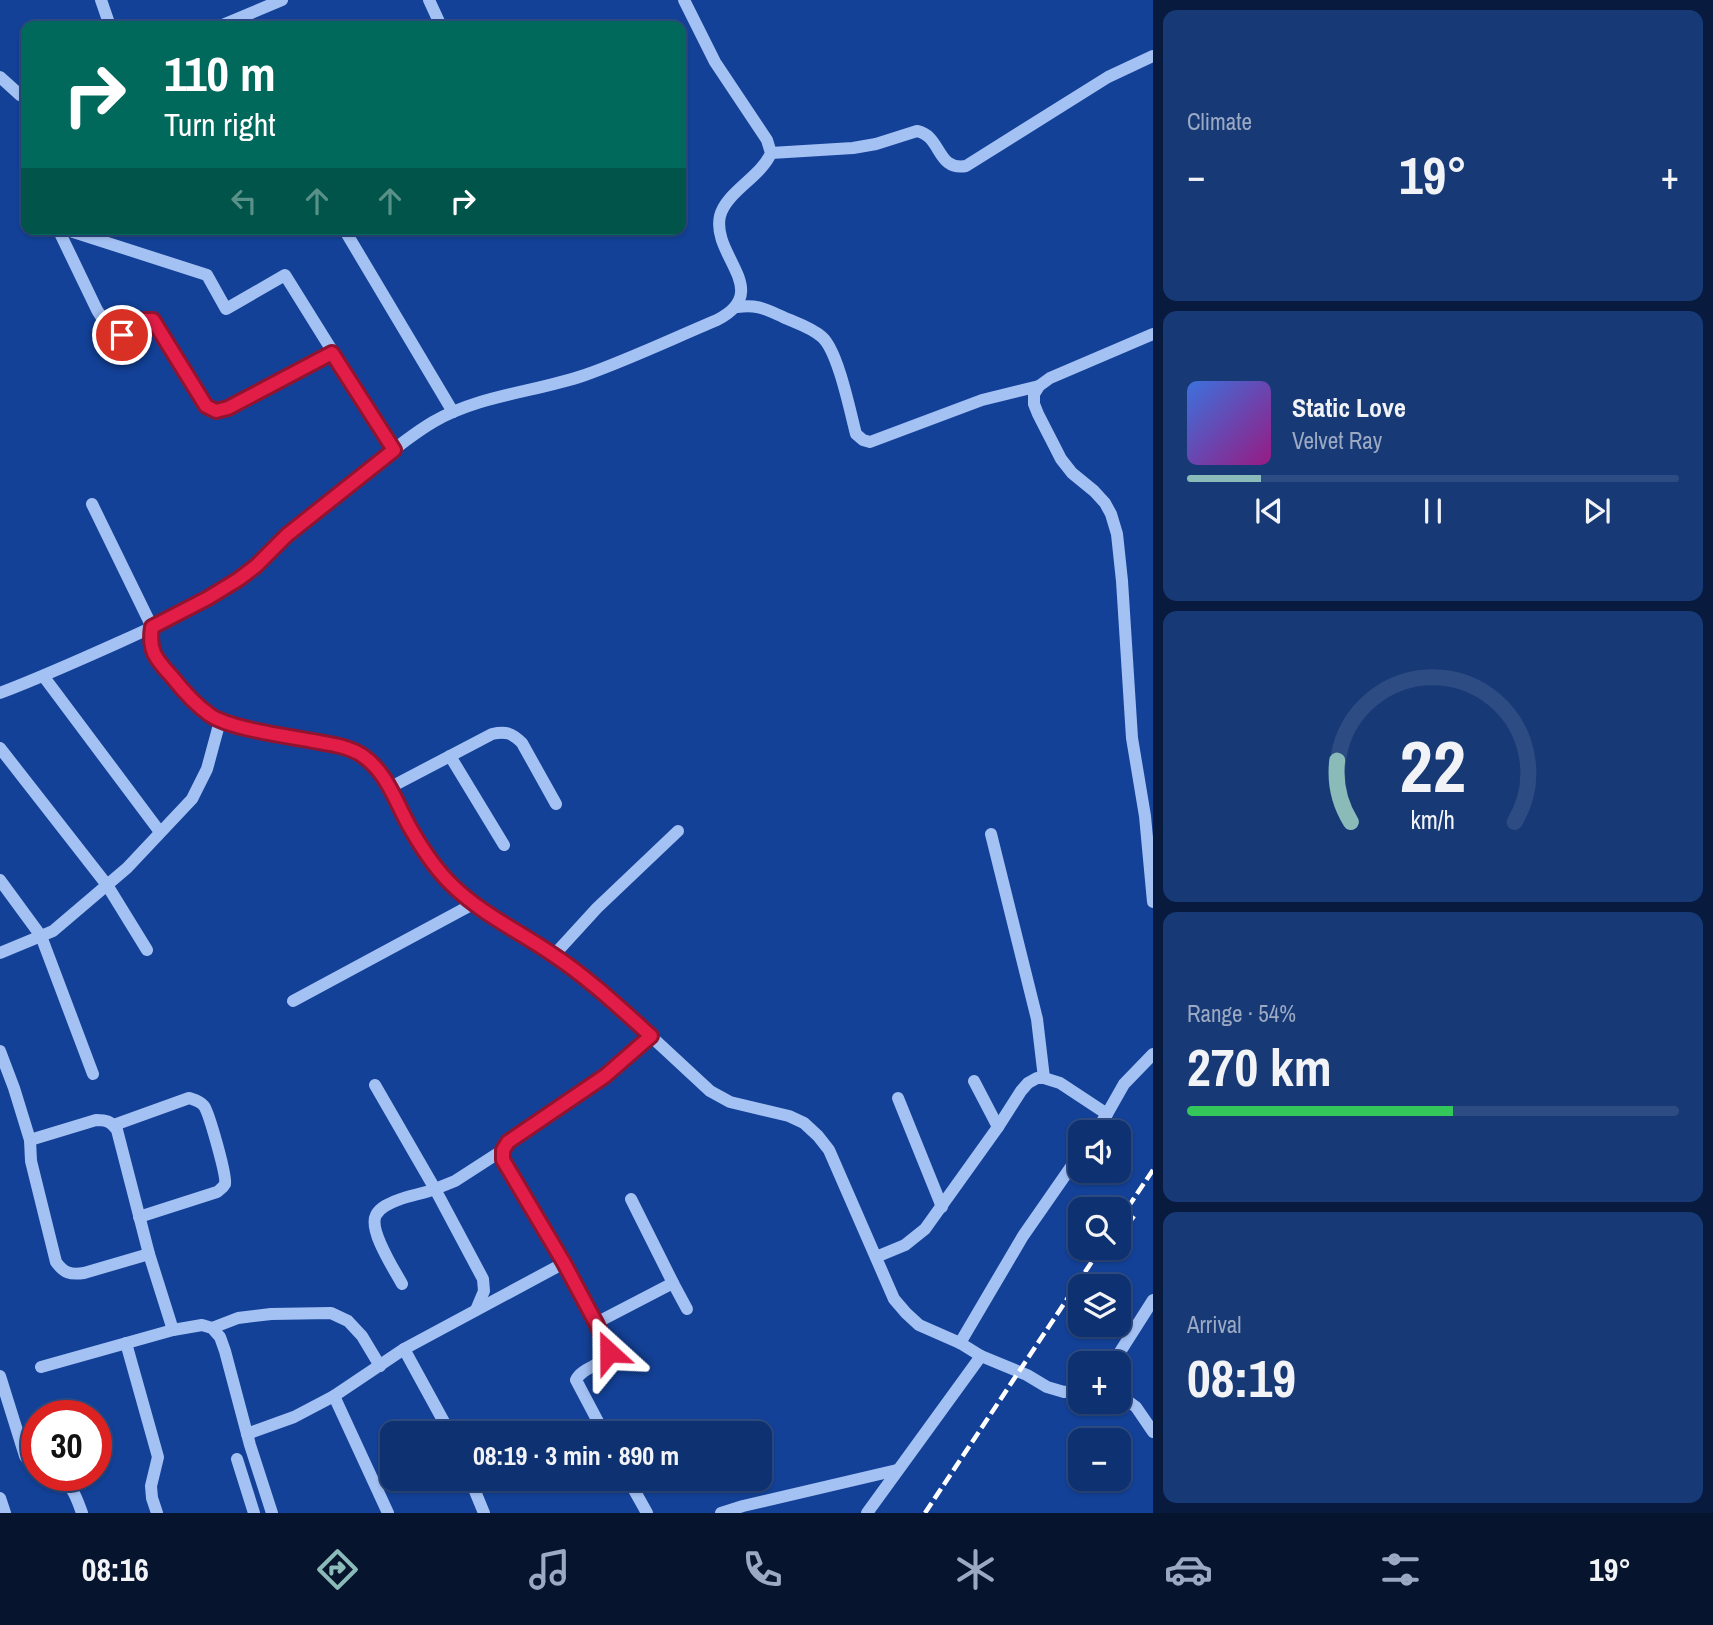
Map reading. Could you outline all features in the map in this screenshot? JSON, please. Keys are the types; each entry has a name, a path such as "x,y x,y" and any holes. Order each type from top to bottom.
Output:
{"street":[{"path":"101,0 108,21"},
{"path":"239,21 268,3 282,0"},
{"path":"429,0 439,21"},
{"path":"684,0 715,61 766,140 771,153 767,162 728,202 720,219 722,241 741,285 737,307"},
{"path":"771,153 853,148 917,131 933,140 941,155 952,166 966,166 1108,77 1153,56"},
{"path":"0,77 21,95"},
{"path":"61,235 97,310 112,334 122,335 144,320 153,320 206,406 216,411 228,408 332,353"},
{"path":"83,235 207,275 226,309 285,275 394,450"},
{"path":"348,235 453,412"},
{"path":"0,693 44,677 152,627 239,579 298,526 435,421 453,412 586,374 718,320 737,307 752,305 766,309 823,337 831,347 836,361 856,433 863,440 870,442 982,400 1039,386"},
{"path":"1153,334 1050,378 1039,386 1034,394 1034,404 1055,448 1072,473 1105,503 1117,534 1132,738 1145,816 1153,902"},
{"path":"92,504 152,627 150,641 154,654 193,702 220,721 340,746 363,755 381,772 431,862 472,904 554,955 589,982 709,1091 730,1102 789,1116 804,1123 818,1136 829,1150 894,1299 919,1325 1027,1375 1046,1387 1068,1392"},
{"path":"44,677 160,832"},
{"path":"0,953 52,931 127,868 192,799 207,769 220,721"},
{"path":"389,788 492,734 505,732 514,735 522,743 556,804"},
{"path":"0,748 107,885 147,950"},
{"path":"450,756 504,845"},
{"path":"554,955 597,908 678,831"},
{"path":"991,834 1037,1019 1044,1078"},
{"path":"0,880 41,936 93,1074"},
{"path":"293,1001 472,904"},
{"path":"402,1284 375,1232 374,1220 377,1213 400,1199 455,1181 503,1150 508,1142 605,1076 651,1036"},
{"path":"0,1051 30,1140 31,1161 56,1262 63,1271 73,1275 149,1254"},
{"path":"1103,1120 1124,1084 1153,1054"},
{"path":"876,1257 905,1245 925,1229 1028,1083 1044,1078 1060,1083 1107,1114"},
{"path":"974,1080 998,1127"},
{"path":"375,1085 483,1279 484,1291 476,1310"},
{"path":"114,1125 189,1098 205,1107 209,1118 225,1177 223,1187 217,1192 139,1217"},
{"path":"898,1098 942,1207"},
{"path":"30,1140 96,1120 106,1120 114,1125 173,1330"},
{"path":"503,1150 503,1160 564,1263 608,1348 608,1356 582,1371 576,1380 598,1421"},
{"path":"960,1343 1023,1236 1068,1171"},
{"path":"631,1199 687,1309"},
{"path":"247,1434 294,1417 334,1396 404,1349 564,1263"},
{"path":"596,1323 673,1283"},
{"path":"1120,1351 1153,1300"},
{"path":"212,1328 238,1318 271,1314 331,1313 348,1321 362,1336 380,1366"},
{"path":"41,1367 173,1330 202,1325 212,1328 220,1337 225,1351 272,1513"},
{"path":"126,1343 158,1457 150,1486 157,1513"},
{"path":"404,1349 443,1421"},
{"path":"867,1513 981,1356"},
{"path":"1,1380 21,1443"},
{"path":"334,1396 388,1513"},
{"path":"1131,1403 1153,1432"},
{"path":"237,1459 254,1513"},
{"path":"721,1513 897,1470"},
{"path":"74,1491 82,1513"},
{"path":"475,1491 484,1513"},
{"path":"635,1491 647,1513"},
{"path":"0,1498 5,1513"}],"railway":[{"path":"1131,1203 1153,1170"},
{"path":"1131,1220 1134,1216"},
{"path":"925,1513 1093,1260"}],"route":[{"path":"122,335 144,320 153,320 206,406 216,411 228,408 332,353 394,450 287,535 239,579 152,627 150,641 154,654 193,702 220,721 340,746 363,755 381,772 431,862 450,884 472,904 581,975 651,1036 605,1076 508,1142 503,1150 503,1160 564,1263 609,1352"}]}
